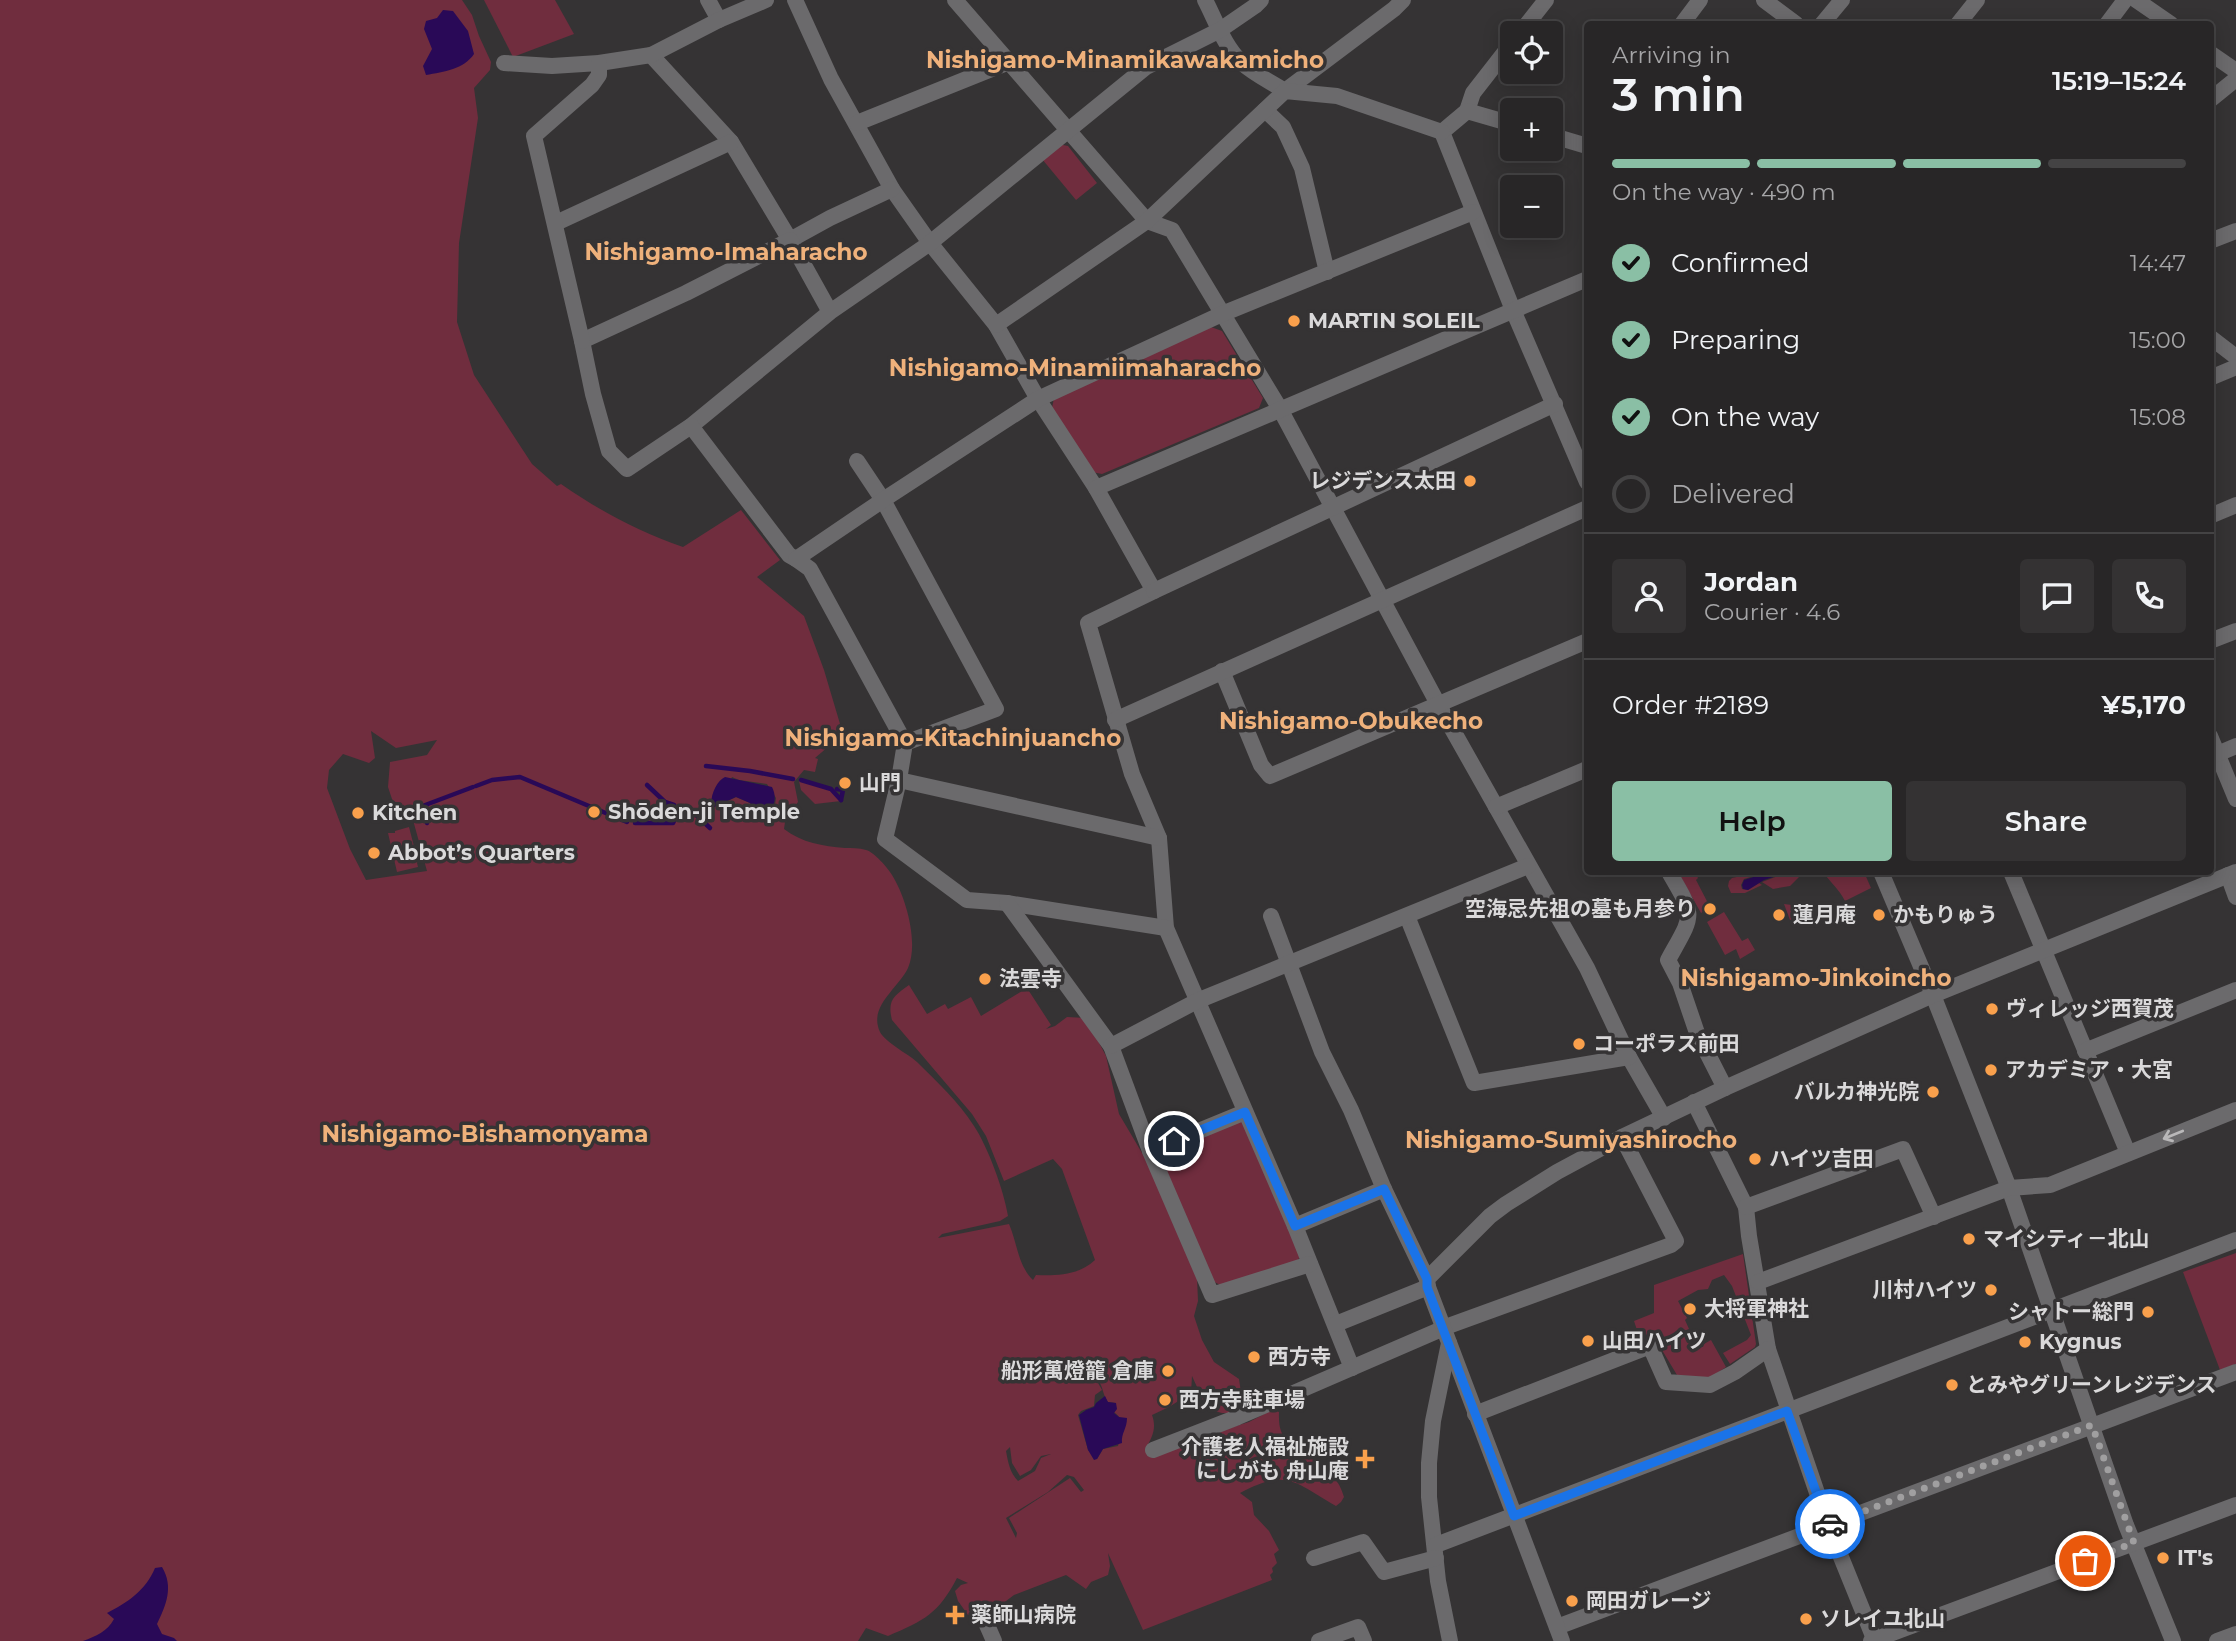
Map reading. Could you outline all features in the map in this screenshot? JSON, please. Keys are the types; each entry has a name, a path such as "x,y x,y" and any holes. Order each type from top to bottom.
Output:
{"street":[{"path":"708,0 719,20"},
{"path":"504,63 552,66 599,63 651,55 719,20 766,0"},
{"path":"795,0 831,79 892,189 930,243 996,325 1038,399 1096,488 1154,591"},
{"path":"955,0 1147,221 1172,230 1280,410 1381,601 1587,968 1629,1057 1664,1118"},
{"path":"1205,0 1225,42 1242,64 1285,91 1337,96 1442,132 1513,310 1584,475"},
{"path":"599,63 598,75 592,85 534,136 593,394 609,451 627,469 691,426 830,313 930,243 1146,67 1220,30 1261,0"},
{"path":"996,325 1147,221 1285,91 1403,0"},
{"path":"1529,21 1546,0"},
{"path":"1684,21 1700,0"},
{"path":"1764,0 1792,21"},
{"path":"1824,21 1842,0"},
{"path":"1960,21 1977,0"},
{"path":"2109,21 2125,0"},
{"path":"2136,0 2167,21"},
{"path":"651,55 731,142 830,313"},
{"path":"2214,56 2236,71"},
{"path":"1442,132 1467,111 1473,93 1500,58"},
{"path":"857,123 1009,62"},
{"path":"2214,97 2236,79"},
{"path":"1265,110 1283,127 1302,168 1327,272"},
{"path":"1467,111 1500,121"},
{"path":"1563,139 1584,145"},
{"path":"556,223 731,142"},
{"path":"582,341 686,293 892,189"},
{"path":"796,559 1038,399 1222,314 1473,212"},
{"path":"2214,240 2236,231"},
{"path":"1096,488 1584,280"},
{"path":"2214,340 2236,357"},
{"path":"2214,376 2236,367"},
{"path":"1352,1368 1295,1226 1166,928 1159,838 1132,774 1088,623 1555,404"},
{"path":"691,426 789,555 810,569 905,743 885,839 967,900 1007,903 1166,928"},
{"path":"857,461 883,500 996,709 905,743"},
{"path":"2214,514 2236,505"},
{"path":"1115,720 1584,509"},
{"path":"2214,639 2236,631"},
{"path":"1222,671 1261,765 1269,776 1584,642"},
{"path":"2236,746 2214,756 2236,799"},
{"path":"1496,807 1584,770"},
{"path":"899,780 1159,838"},
{"path":"1111,1046 1198,1001 1528,866"},
{"path":"1336,1324 1427,1283 1490,1216 1506,1204 1557,1172 1694,1102 1933,995 2232,874 2236,897"},
{"path":"1671,875 1689,905 1689,922 1668,960 1680,983 1697,1033 1725,1088"},
{"path":"1882,875 2009,1188 2134,1543 2173,1641"},
{"path":"2012,875 2128,1153"},
{"path":"1007,903 1111,1046 1150,1151 1212,1295 1310,1264"},
{"path":"1271,916 1322,1052 1351,1110 1427,1283 1559,1634 1828,1525 2236,1372"},
{"path":"1407,916 1474,1083 1629,1057"},
{"path":"2085,1051 2236,990"},
{"path":"1694,1102 1746,1207 1768,1349 1828,1525 1874,1641 2236,1505"},
{"path":"1758,1282 2009,1188 2050,1185 2236,1110"},
{"path":"1150,1151 1245,1112"},
{"path":"1153,1450 1238,1418 1352,1368 1446,1336 1671,1245 1676,1241 1622,1137"},
{"path":"1746,1207 1903,1149 1934,1217"},
{"path":"1295,1226 1384,1189"},
{"path":"1314,1558 1363,1542 1384,1572 1436,1552 1514,1516 2236,1240"},
{"path":"1446,1336 1429,1463 1438,1581 1450,1641"},
{"path":"1475,1414 1650,1346 1667,1382 1710,1385 1735,1372 1768,1349"},
{"path":"987,1625 994,1641"},
{"path":"1319,1641 1358,1628 1364,1641"},
{"path":"2217,1641 2236,1634"}],"shaded area":[{"path":"0,0 462,0 472,15 491,62 490,70 474,88 478,118 459,243 457,322 474,375 532,464 557,486 561,484 620,520 683,547 741,510 780,560 757,577 804,616 843,734 815,758 818,759 815,772 804,770 794,782 798,802 787,808 784,829 813,843 869,851 892,875 906,908 912,946 908,968 878,1014 880,1032 917,1062 968,1117 990,1157 1006,1206 1008,1216 1000,1221 942,1234 938,1238 1009,1224 1021,1261 1033,1280 1036,1275 1075,1272 1095,1260 1062,1169 1053,1159 1004,1181 986,1136 972,1114 892,1020 891,1003 899,992 909,985 927,1014 945,1004 948,1009 971,997 981,1016 1027,988 1051,1025 1046,1029 1067,1017 1086,1018 1106,1056 1119,1114 1158,1180 1197,1278 1198,1301 1194,1316 1202,1340 1214,1362 1239,1379 1244,1413 1222,1413 1207,1409 1192,1376 1191,1393 1152,1415 1154,1429 1145,1450 1153,1451 1249,1422 1272,1410 1279,1412 1280,1429 1286,1438 1297,1442 1314,1442 1323,1465 1338,1484 1344,1497 1336,1506 1300,1485 1280,1480 1256,1485 1240,1493 1252,1502 1254,1515 1269,1531 1279,1550 1274,1554 1277,1563 1272,1568 1272,1580 1143,1630 1108,1553 1108,1575 1091,1582 1086,1589 1066,1575 1014,1595 998,1607 968,1615 958,1601 955,1591 968,1583 957,1578 937,1608 929,1615 888,1636 866,1628 858,1641 0,1641","holes":["371,731 396,748 437,740 427,755 390,762 388,787 395,808 410,809 427,871 366,880 350,849 327,788 329,770 343,754 369,763 375,758","732,777 767,784 776,798 775,805 768,814 760,815 750,803 736,797 719,805","1091,1378 1098,1381 1108,1402 1116,1403 1114,1412 1121,1420 1123,1428 1118,1446 1103,1449 1097,1459 1088,1450 1078,1415 1094,1406 1095,1395 1102,1390 1097,1381","1010,1447 1012,1463 1020,1476 1031,1470 1041,1456 1051,1454 1041,1458 1035,1471 1018,1481 1011,1471 1006,1451","1067,1475 1074,1477 1084,1490 1081,1492 1070,1478 1009,1518 1017,1533 1016,1538 1006,1518 1048,1492"]},
{"path":"484,0 555,0 574,34 513,57"},
{"path":"443,10 453,11 468,31 474,54 459,66 426,75 423,66 432,49 424,29 426,21 437,18"},
{"path":"1058,144 1068,146 1097,183 1076,200 1042,159"},
{"path":"1211,327 1222,331 1263,398 1259,408 1102,474 1092,472 1052,408 1054,398"},
{"path":"725,777 772,787 775,800 772,808 762,817 750,803 736,797 712,808 714,790"},
{"path":"799,781 830,789 841,801 815,804 801,790"},
{"path":"409,827 418,867 397,872 388,833"},
{"path":"1680,875 1696,875 1696,880 1710,907 1701,913"},
{"path":"1760,875 1779,875 1748,890 1743,889 1744,880"},
{"path":"1780,875 1799,875 1790,886 1773,889 1762,882"},
{"path":"1825,875 1865,875 1871,888 1845,901"},
{"path":"1754,876 1744,879 1742,889 1748,890 1759,883 1762,885 1745,893 1731,893 1728,886 1732,878"},
{"path":"1784,904 1800,906 1803,910 1800,918 1790,920"},
{"path":"1724,912 1742,941 1748,938 1755,950 1740,959 1736,949 1725,955 1707,922"},
{"path":"1242,1121 1300,1256 1297,1262 1220,1285 1211,1280 1159,1158 1160,1151"},
{"path":"2236,1253 2236,1364 2220,1370 2183,1272"},
{"path":"1743,1254 1755,1347 1730,1364 1723,1353 1751,1335 1732,1286 1724,1275 1712,1280 1708,1289 1698,1290 1678,1301 1687,1318 1685,1320 1689,1329 1657,1342 1653,1336 1638,1333 1634,1321 1654,1313 1654,1285"},
{"path":"1693,1330 1700,1343 1699,1347 1711,1340 1726,1367 1710,1378 1677,1375 1659,1345"},
{"path":"1105,1396 1108,1402 1116,1403 1117,1409 1114,1413 1127,1418 1127,1422 1122,1443 1103,1449 1094,1460 1088,1450 1079,1415 1094,1407"},
{"path":"162,1567 168,1589 166,1603 157,1624 162,1634 177,1641 83,1641 105,1630 114,1619 107,1613 135,1595 147,1583 155,1568"}],"waterway":[{"path":"706,766 793,779"},
{"path":"476,786 492,780 520,777 627,822"},
{"path":"801,780 831,789 841,800"},
{"path":"647,785 665,802 674,805"},
{"path":"427,823 420,807 473,787"},
{"path":"837,789 843,790 841,800"},
{"path":"636,816 667,817 671,815 674,806"},
{"path":"680,808 692,811 710,828"},
{"path":"635,823 673,823 680,808"}],"way so far":[{"path":"1830,1524 2092,1425 2134,1543 2085,1561"}],"place":[{"name":"MARTIN SOLEIL","path":"1294,321"},
{"name":"レジデンス太田","path":"1470,481"},
{"name":"山門","path":"845,783"},
{"name":"Shōden-ji Temple","path":"594,812"},
{"name":"Kitchen","path":"358,813"},
{"name":"Abbot’s Quarters","path":"374,853"},
{"name":"空海忌先祖の墓も月参り","path":"1710,909"},
{"name":"蓮月庵","path":"1779,915"},
{"name":"かもりゅう","path":"1879,915"},
{"name":"法雲寺","path":"985,979"},
{"name":"ヴィレッジ西賀茂","path":"1992,1009"},
{"name":"コーポラス前田","path":"1579,1044"},
{"name":"アカデミア・大宮","path":"1991,1070"},
{"name":"バルカ神光院","path":"1933,1092"},
{"name":"ハイツ吉田","path":"1755,1159"},
{"name":"マイシティ－北山","path":"1969,1239"},
{"name":"川村ハイツ","path":"1991,1290"},
{"name":"大将軍神社","path":"1690,1309"},
{"name":"シャトー総門","path":"2148,1312"},
{"name":"山田ハイツ","path":"1588,1341"},
{"name":"Kygnus","path":"2025,1342"},
{"name":"西方寺","path":"1254,1357"},
{"name":"船形萬燈籠 倉庫","path":"1168,1371"},
{"name":"とみやグリーンレジデンス","path":"1952,1385"},
{"name":"西方寺駐車場","path":"1165,1400"},
{"name":"介護老人福祉施設 にしがも 舟山庵","path":"1365,1459"},
{"name":"IT's","path":"2163,1558"},
{"name":"岡田ガレージ","path":"1572,1601"},
{"name":"薬師山病院","path":"955,1615"},
{"name":"ソレイユ北山","path":"1806,1619"}],"district":[{"name":"Nishigamo-Minamikawakamicho","path":"1125,60"},
{"name":"Nishigamo-Imaharacho","path":"726,252"},
{"name":"Nishigamo-Minamiimaharacho","path":"1075,368"},
{"name":"Nishigamo-Obukecho","path":"1351,721"},
{"name":"Nishigamo-Kitachinjuancho","path":"953,738"},
{"name":"Nishigamo-Jinkoincho","path":"1816,978"},
{"name":"Nishigamo-Bishamonyama","path":"485,1134"},
{"name":"Nishigamo-Sumiyashirocho","path":"1571,1140"}],"route":[{"path":"1174,1141 1245,1112 1295,1226 1384,1189 1427,1279 1427,1287 1514,1516 1787,1411 1828,1525 1830,1524"}]}
